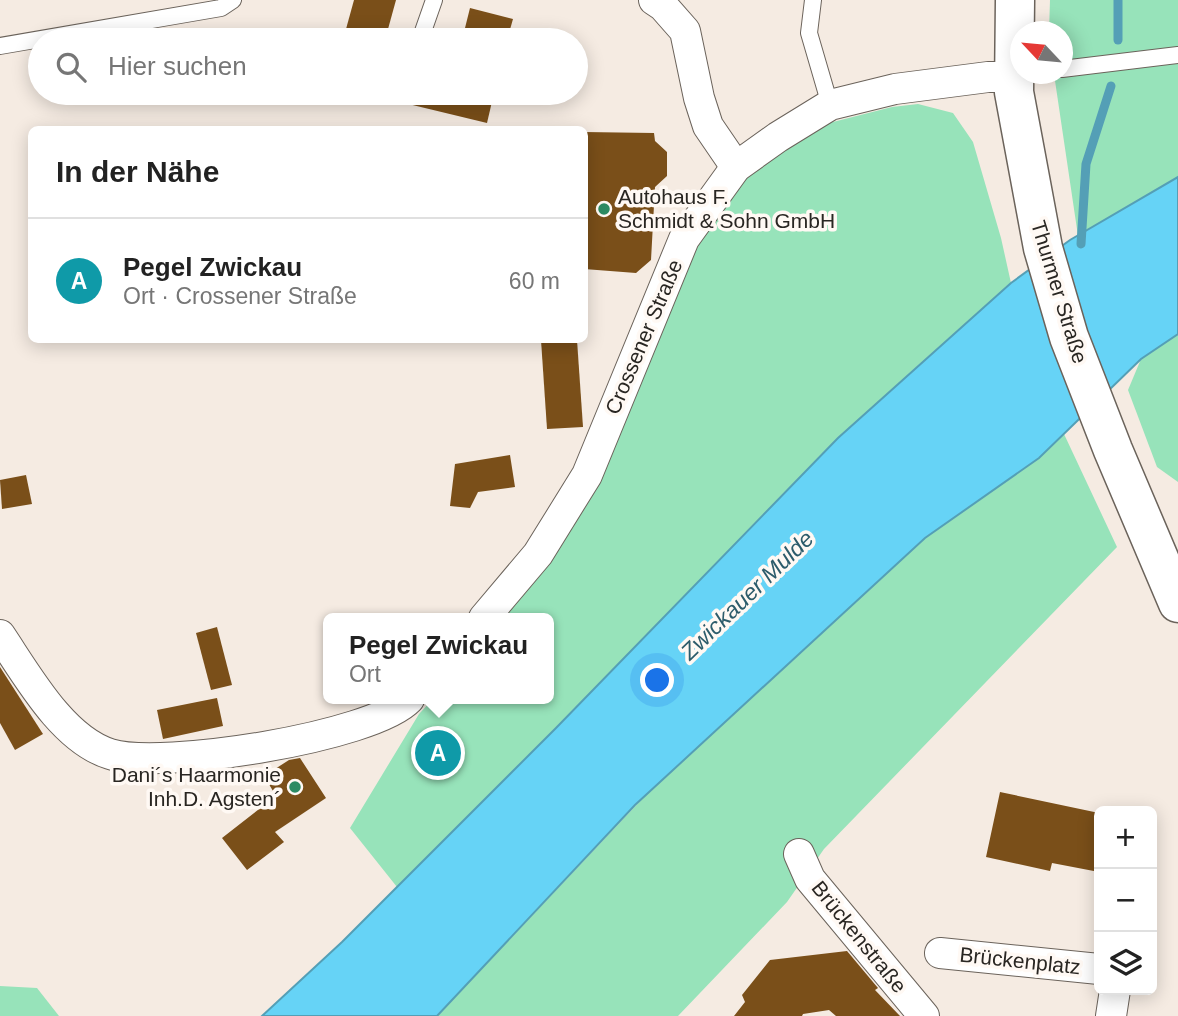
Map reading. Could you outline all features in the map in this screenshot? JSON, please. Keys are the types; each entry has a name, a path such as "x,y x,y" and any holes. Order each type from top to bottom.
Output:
{"street":[{"path":"654,0 663,6 685,31 699,98 708,126 736,167"},
{"name":"Thurmer Straße","path":"990,0 1010,49"},
{"name":"Thurmer Straße","path":"1015,0 1016,21"},
{"name":"Crossener Straße","path":"488,613 538,554 587,475 684,239 736,167 830,105 895,89 1010,75"},
{"name":"Thurmer Straße","path":"1017,84 1014,92 1035,214 1069,337 1113,450 1178,603"},
{"path":"0,635 59,718 75,735 110,754 154,758 284,744 345,730 404,704"},
{"name":"Brückenstraße","path":"799,854 810,879 924,1016"},
{"name":"Brückenplatz","path":"940,953 1094,968"},
{"path":"1111,1016 1114,995"}],"lane":[{"path":"104,28 220,8 233,0"},
{"path":"424,28 433,0"},
{"path":"813,0 809,33 830,105"},
{"path":"0,46 28,41"},
{"path":"1073,68 1178,55"}],"green space":[{"path":"1050,0 1178,0 1178,177 1078,236 1055,84 1073,84 1073,21 1049,21"},
{"path":"918,104 953,113 973,142 1011,283 838,438 397,887 350,828 419,714 428,704 554,704 554,613 504,613 690,249 744,177 780,149 829,123 892,107"},
{"path":"1178,334 1178,482 1157,467 1128,390 1141,359"},
{"path":"1064,434 1117,547 824,849 787,902 678,1016 437,1016 644,797 925,538 1039,458"},
{"path":"0,986 37,988 59,1016 0,1016"}],"water":[{"name":"Zwickauer Mulde","path":"1178,177 1178,334 1141,359 1039,458 925,538 635,805 437,1016 262,1016 342,942 556,728 838,438 1011,283 1070,240"}],"building":[{"path":"354,0 396,0 388,28 346,28"},
{"path":"470,8 513,19 510,28 465,28"},
{"path":"413,105 491,105 487,123"},
{"path":"588,132 654,133 655,141 667,152 667,176 655,187 651,260 636,273 588,269"},
{"path":"541,343 577,343 583,427 547,429"},
{"path":"510,455 515,487 478,492 470,508 450,506 455,464"},
{"path":"26,475 32,504 2,509 0,480"},
{"path":"217,627 232,685 211,690 196,633"},
{"path":"0,667 43,734 15,750 0,723"},
{"path":"217,698 223,726 163,739 157,710"},
{"path":"300,758 326,798 275,832 284,842 247,870 222,838 276,796 264,776 289,760"},
{"path":"1000,792 1094,812 1094,871 1052,863 1050,871 986,857"},
{"path":"847,951 878,988 875,990 900,1016 836,1016 829,1010 802,1016 734,1016 745,1002 742,995 770,960"}],"waterway":[{"path":"1118,0 1118,40"},
{"path":"1081,244 1086,164 1111,86"}],"place":[{"name":"Autohaus F. Schmidt & Sohn GmbH","path":"604,209"},
{"name":"Pegel Zwickau","path":"438,753"},
{"name":"Dani´s Haarmonie Inh.D. Agsten´","path":"295,787"}]}
